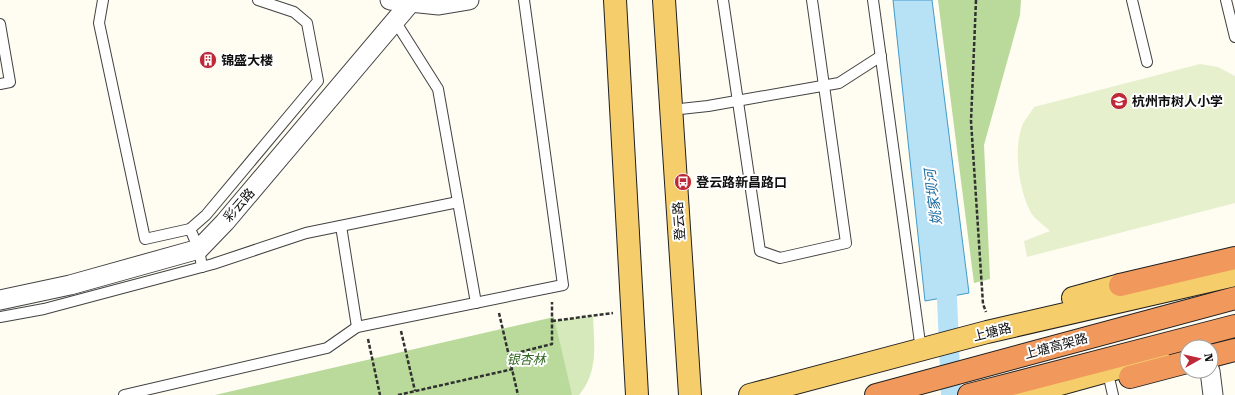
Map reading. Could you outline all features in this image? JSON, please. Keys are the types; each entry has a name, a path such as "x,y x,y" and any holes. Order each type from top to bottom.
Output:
{"highway":[{"path":"1120,284 1235,258"},
{"name":"上塘高架路","path":"876,395 1235,298"},
{"name":"上塘高架路","path":"969,395 1235,326"},
{"path":"1219,350 1235,350"},
{"path":"1117,385 1179,365"}],"main road":[{"path":"615,0 637,395"},
{"name":"登云路","path":"664,0 690,395"},
{"name":"上塘路","path":"750,395 925,349 985,331 1235,275"},
{"path":"985,331 1019,313 1120,284"},
{"path":"1219,343 1235,337"},
{"path":"1020,395 1179,355"},
{"path":"1055,395 1117,385"}],"street":[{"path":"390,0 439,5 469,0"},
{"name":"彩云路","path":"0,300 34,302 168,259 201,258 225,222 411,2"},
{"path":"1211,379 1213,395"}],"lane":[{"path":"103,0 99,23 146,239 190,229 206,215 318,82 307,23 294,12 258,0"},
{"path":"124,395 327,348 361,327 563,285 524,0"},
{"path":"723,0 760,250 780,258 846,243 812,0"},
{"path":"873,0 925,349"},
{"path":"1132,0 1148,62"},
{"path":"1226,0 1235,37"},
{"path":"395,21 438,89 476,303"},
{"path":"0,24 10,82 0,84"},
{"path":"671,110 738,101 839,83 881,56"},
{"path":"190,229 201,258 306,233 458,202"},
{"path":"341,226 361,327"},
{"path":"0,317 34,302"}],"path":[{"path":"976,0 971,121 985,331"},
{"path":"509,355 552,344 552,288"},
{"path":"496,299 518,395"},
{"path":"552,321 633,310"},
{"path":"398,319 415,391"},
{"path":"361,327 380,395"},
{"path":"398,395 512,369"}],"green space":[{"path":"938,0 1021,0 1020,15 984,145 990,279 974,283"},
{"path":"1200,64 1218,67 1235,76 1235,203 1027,257 1024,241 1050,231 1030,211 1020,181 1018,159 1019,138 1022,126 1034,107"},
{"path":"593,316 594,357 590,377 579,395 571,395 552,321"},
{"name":"银杏林","path":"554,317 572,395 215,395"}],"water":[{"path":"893,0 932,0 969,293 925,301"}],"waterway":[{"name":"姚家坝河","path":"943,271 947,298 951,395"}],"place":[{"name":"锦盛大楼","path":"208,60"},
{"name":"杭州市树人小学","path":"1119,101"},
{"name":"登云路新昌路口","path":"683,182"}]}
